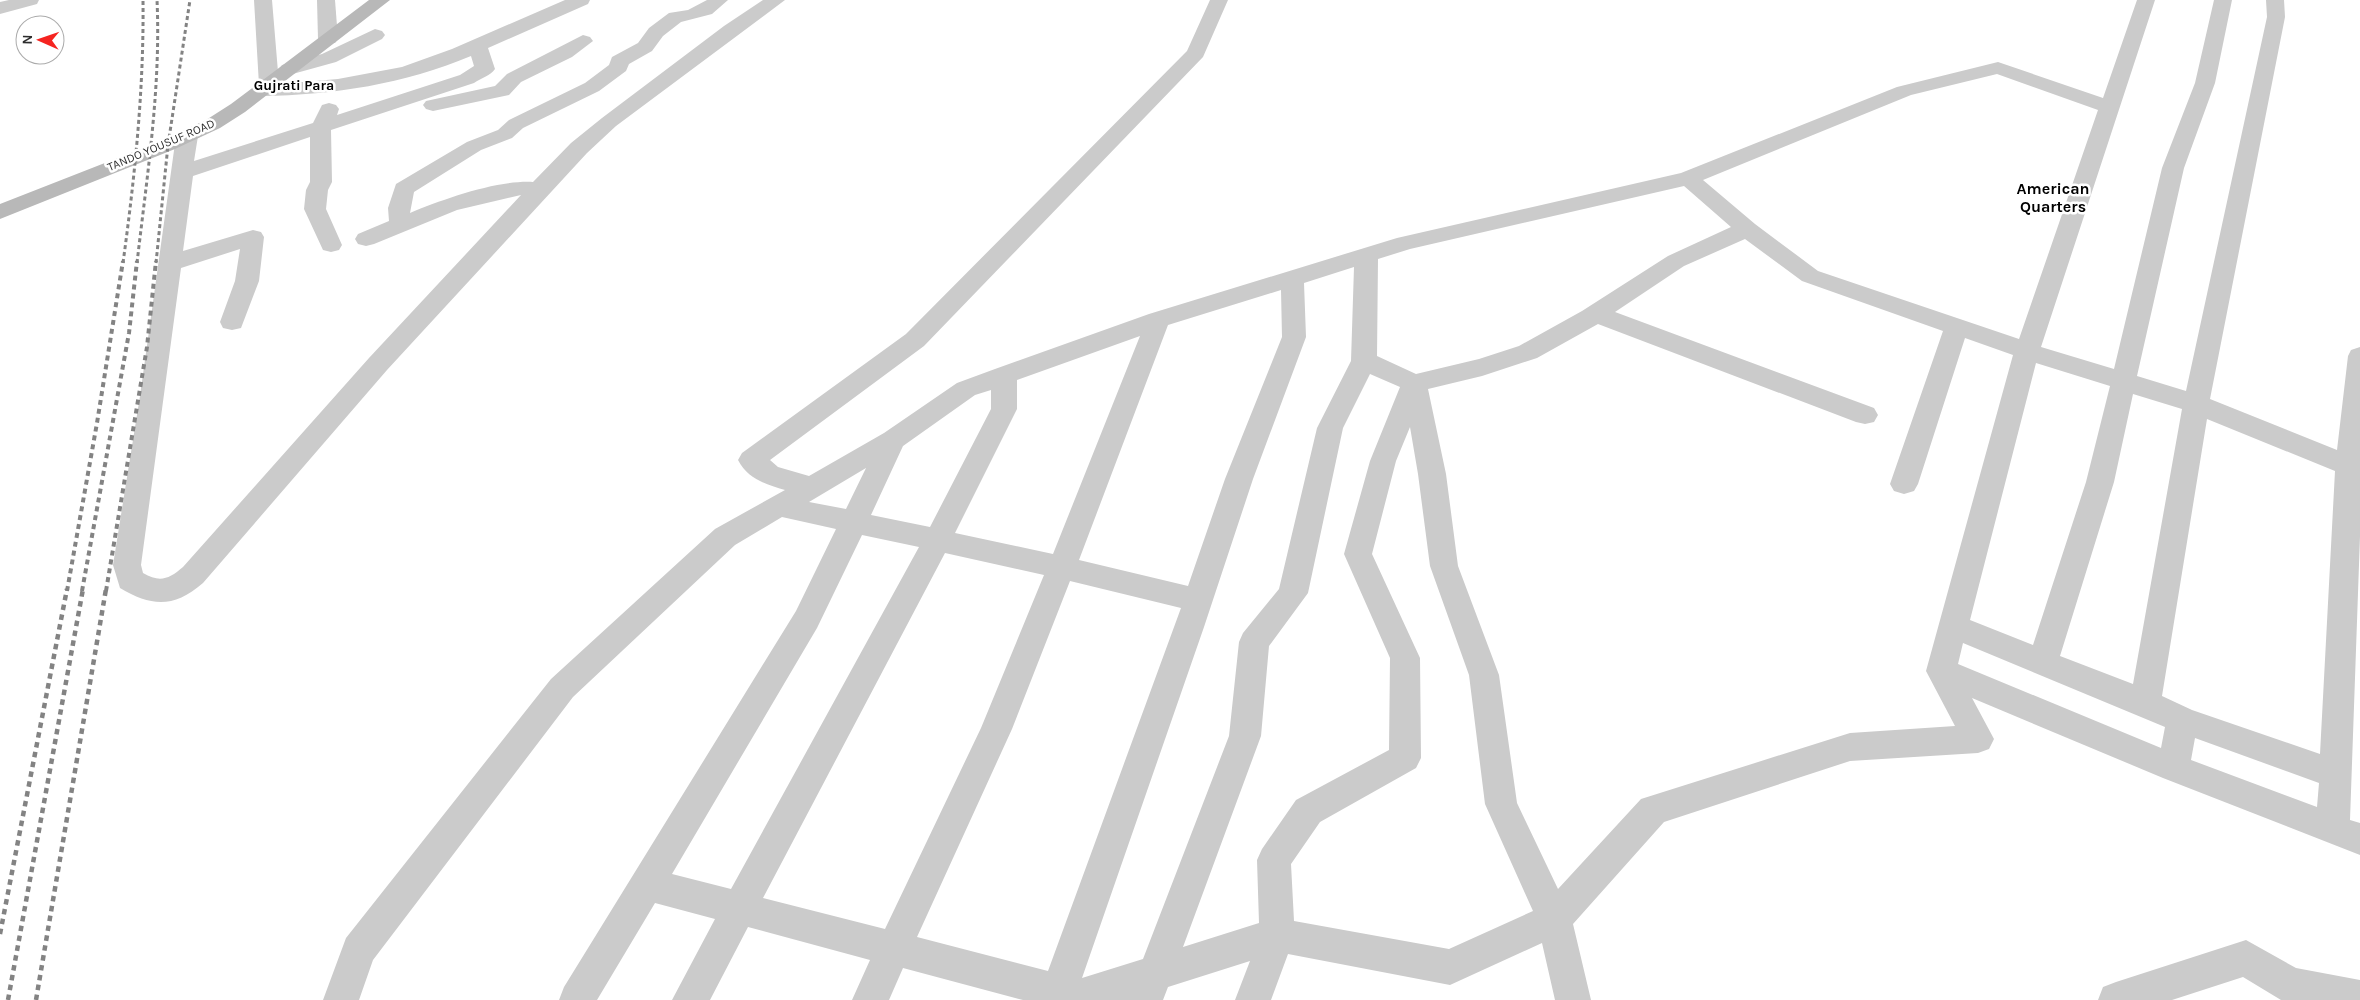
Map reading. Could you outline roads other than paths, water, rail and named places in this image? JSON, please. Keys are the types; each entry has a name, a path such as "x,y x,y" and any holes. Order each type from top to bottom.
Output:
{"street":[{"path":"0,8 30,0"},
{"path":"263,0 266,87 298,90 384,78 477,45 581,0"},
{"path":"326,0 328,39"},
{"name":"TANDO YOUSUF ROAD","path":"0,212 213,124 266,87 381,0"},
{"path":"400,224 399,208 404,190 474,146 505,134 516,124 592,87 619,67 619,61 645,47 656,32 676,17 691,15 705,10 719,0"},
{"path":"187,136 127,565 130,580 144,589 160,592 178,589 193,575 378,364 538,189 579,148 609,122 731,30 776,0"},
{"path":"813,487 769,475 751,460 915,340 1196,53 1219,0"},
{"path":"646,884 893,949 1058,996 1080,997 1150,987 1277,936 1450,967 1554,920 1653,810 1850,747 1978,739 1941,671 2027,351 2146,0"},
{"path":"2043,662 2100,482 2173,168 2205,83 2223,0"},
{"path":"2145,703 2196,404 2276,17 2276,0"},
{"path":"289,69 329,58 374,35"},
{"path":"183,172 322,133 428,106 497,93 514,78 565,53 584,41"},
{"path":"322,133 467,79 474,73 485,70 477,45"},
{"path":"341,1000 359,950 562,688 725,537 894,440 966,389 1158,320 1406,243 1688,178 1904,91 1998,68 2110,107"},
{"path":"331,245 315,209 317,190 321,182 322,133 331,102 333,85"},
{"path":"1688,178 1747,229 1810,276 2027,351 2196,404 2355,468"},
{"path":"366,239 449,205 518,188 538,189"},
{"path":"1364,361 1414,383 1482,367 1528,352 1596,314 1676,262 1747,229"},
{"path":"170,263 253,237 247,281 232,322"},
{"path":"1150,987 1245,736 1254,642 1293,593 1330,428 1364,361 1366,255"},
{"path":"1058,996 1239,479 1294,338 1292,278"},
{"path":"1596,314 1865,416"},
{"path":"870,1000 996,729 1158,320"},
{"path":"1904,484 1956,327"},
{"path":"2346,834 2335,774 2355,468 2360,356"},
{"path":"690,1000 1004,409 1004,375"},
{"path":"1414,383 1432,474 1444,566 1484,675 1501,804 1554,920 1573,1000"},
{"path":"1253,1000 1277,936 1274,860 1308,811 1405,758 1405,658 1358,554 1383,461 1414,383"},
{"path":"577,1000 807,619 894,440"},
{"path":"780,506 1061,567 1198,600"},
{"path":"1953,626 2145,703 2182,720 2335,774"},
{"path":"1941,671 2174,768 2346,834"},
{"path":"2174,768 2182,720"},
{"path":"2116,1000 2246,958 2301,992 2360,998"}],"railway":[{"path":"123,263 138,132 143,0"},
{"path":"137,263 155,99 158,33 157,0"},
{"path":"156,263 168,145 190,0"},
{"path":"67,591 123,261"},
{"path":"82,591 129,333 137,261"},
{"path":"106,591 147,347 156,261"},
{"path":"0,934 67,589"},
{"path":"8,1000 83,589"},
{"path":"36,1000 106,589"}],"district":[{"name":"Gujrati Para","path":"294,85"},
{"name":"American Quarters","path":"2053,197"}]}
